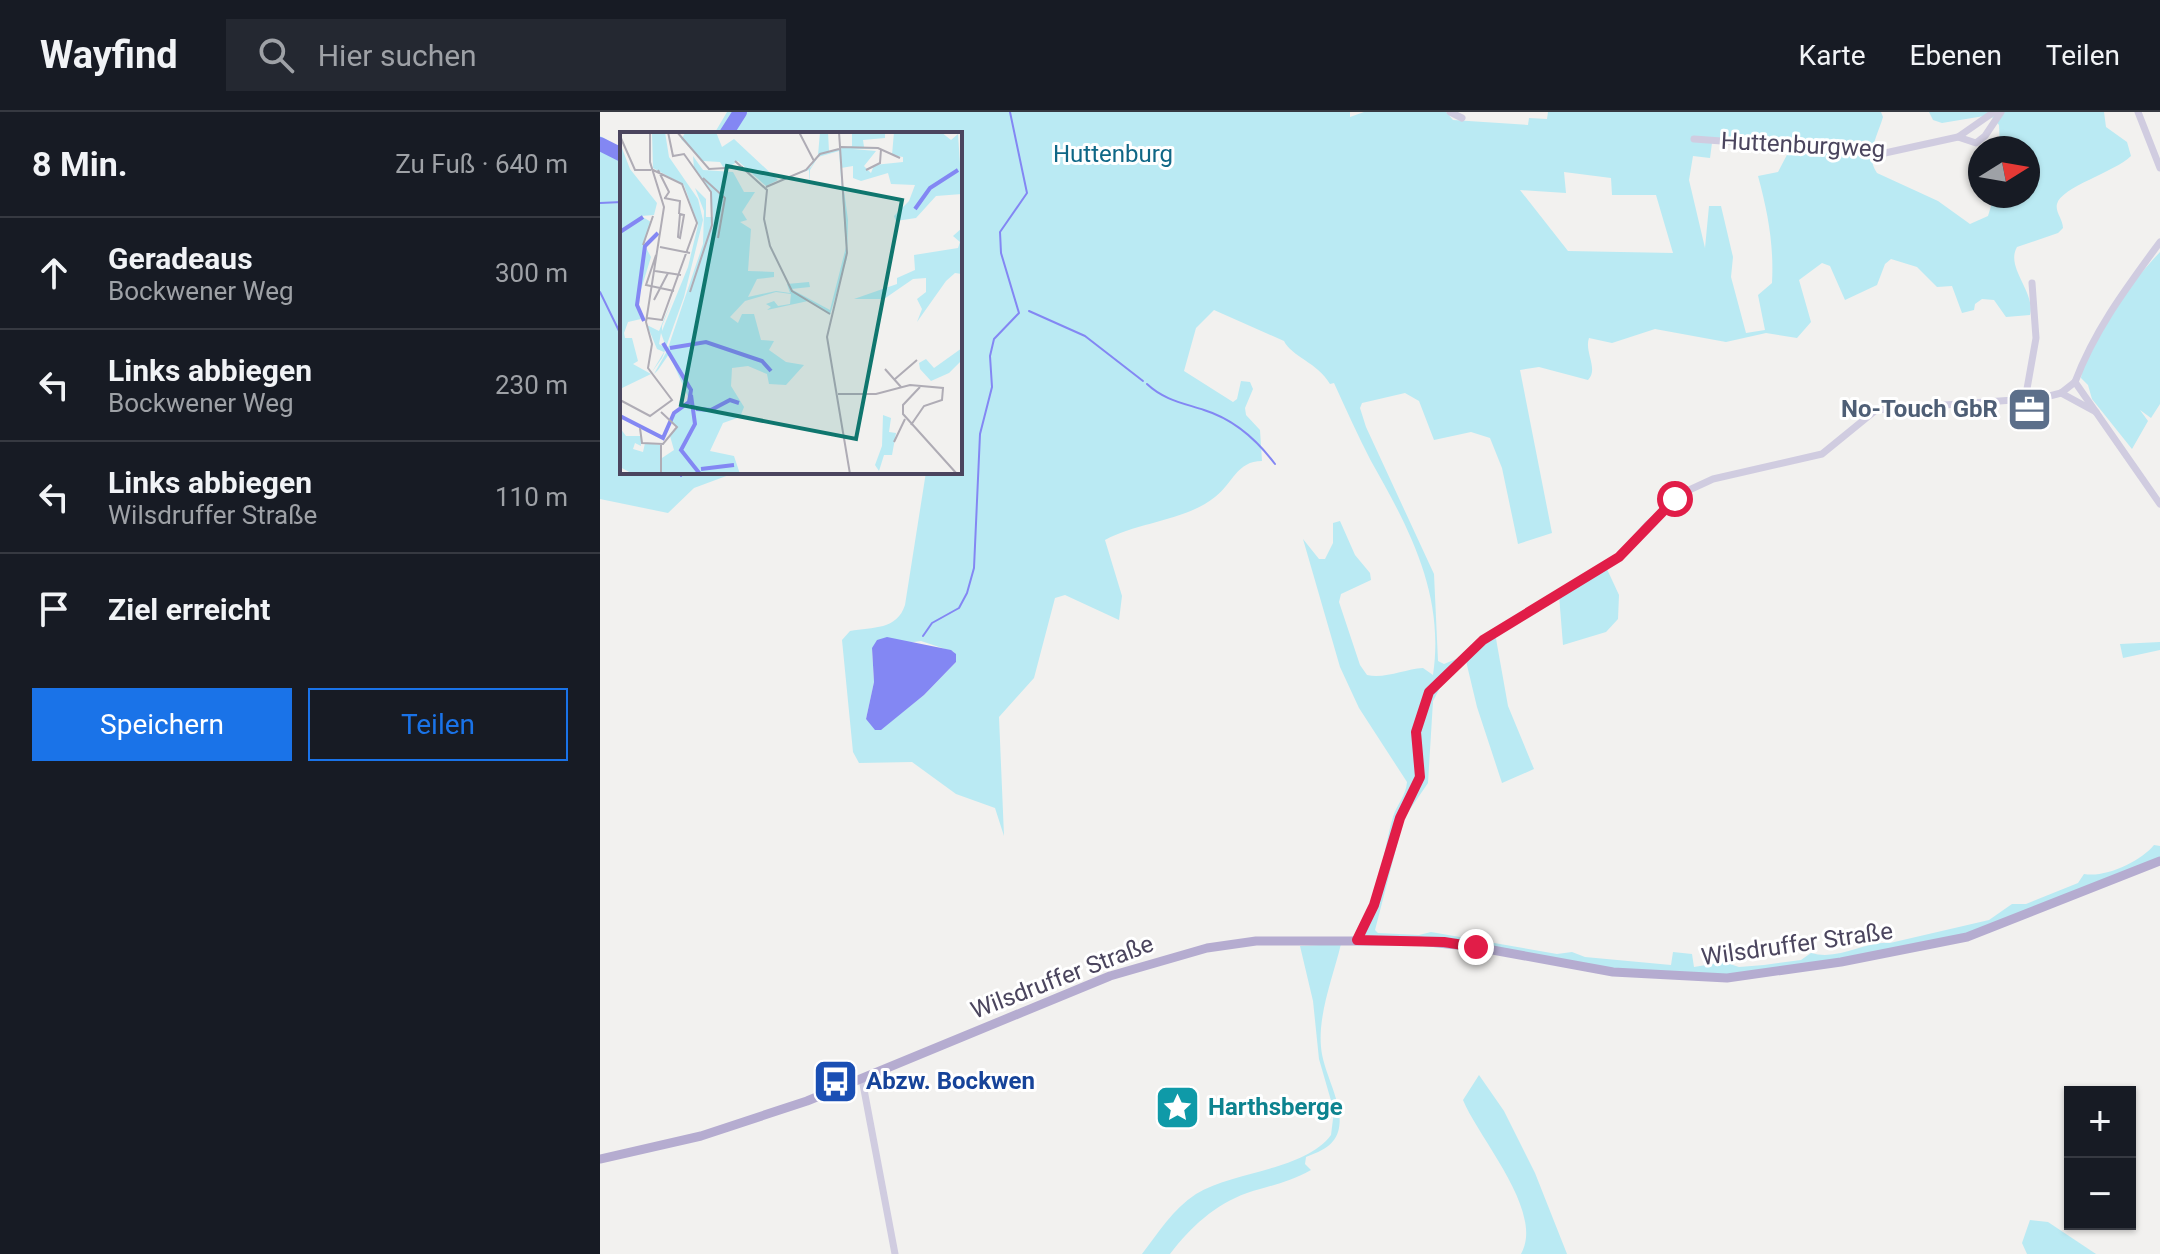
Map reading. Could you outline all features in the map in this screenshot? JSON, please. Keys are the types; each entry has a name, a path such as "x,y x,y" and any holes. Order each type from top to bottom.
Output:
{"main road":[{"name":"Wilsdruffer Straße","path":"600,1159 701,1136 862,1079 1139,965 1231,944 1357,940 1444,942 1613,972 1727,978 1841,962 1967,937 2160,861"}],"street":[{"path":"1450,112 1462,118"},
{"name":"Huttenburgweg","path":"1694,139 1885,153 1958,137 1994,112"},
{"name":"Huttenburgweg","path":"1958,137 1976,143 1985,136 2001,112"},
{"path":"2138,112 2160,168"},
{"path":"1357,940 1374,905 1400,818 1420,777 1416,732 1424,702 1429,692 1483,640 1606,567 1675,499 1713,479 1822,454 1876,410 2025,400 2061,393 2075,382 2089,346 2109,312 2160,242"},
{"path":"2025,400 2036,338 2032,283"},
{"path":"2075,382 2160,504"},
{"path":"2061,393 2096,412"},
{"path":"862,1079 895,1254"}],"green space":[{"name":"Huttenburg","path":"727,112 1350,112 1350,117 1364,112 1446,112 1453,120 1528,125 1529,118 1547,119 1548,112 1881,112 1883,117 1872,153 1877,173 1938,201 1970,224 1988,216 1990,208 2040,208 2040,136 1999,136 1999,125 1990,115 1942,123 1933,120 1929,112 2104,112 2106,127 2127,142 2131,156 2061,198 2057,207 2063,228 2058,233 2017,247 2015,263 2029,298 2030,315 2006,317 1994,300 1982,299 1975,304 1974,310 1962,313 1952,286 1937,287 1917,267 1891,259 1885,264 1877,285 1845,300 1830,266 1822,263 1799,280 1811,322 1797,338 1766,333 1726,342 1655,329 1612,343 1589,338 1592,371 1588,380 1539,367 1520,370 1552,533 1518,544 1502,468 1490,438 1471,432 1434,440 1419,401 1405,393 1362,403 1360,408 1434,574 1438,661 1444,664 1466,655 1495,633 1508,706 1534,769 1502,783 1477,707 1466,661 1442,684 1433,701 1428,783 1404,818 1375,930 1378,933 1419,935 1431,932 1557,954 1572,952 1585,957 1671,965 1673,952 1692,954 1694,967 1724,962 1739,967 1764,965 1801,960 1811,953 1842,953 1989,920 2012,904 2026,904 2078,883 2084,874 2093,875 2122,867 2141,857 2154,845 2160,846 2160,861 1992,930 1762,974 1652,976 1476,947 1351,940 1361,927 1374,897 1393,817 1407,782 1359,708 1340,667 1303,539 1319,559 1325,559 1333,543 1333,523 1340,521 1355,555 1370,573 1371,580 1341,594 1339,602 1360,665 1367,675 1381,676 1423,668 1433,675 1434,617 1429,589 1410,537 1334,383 1330,384 1284,341 1214,310 1196,328 1184,371 1233,402 1237,399 1241,381 1250,382 1253,389 1245,408 1246,415 1260,430 1262,461 1241,469 1215,497 1203,505 1105,540 1122,596 1119,620 1065,595 1055,598 1034,678 999,717 1004,836 995,808 956,794 912,762 859,763 853,752 842,640 850,631 883,626 901,613 905,605 926,474 962,474 962,132 715,132","holes":["1712,143 1790,149 1778,172 1758,176 1771,242 1772,283 1758,295 1765,330 1746,333 1731,277 1733,257 1721,206 1709,206 1705,248 1689,180 1693,156 1710,158","1564,172 1611,178 1612,195 1656,195 1673,253 1568,251 1520,190 1566,193","921,641 954,652 956,662 924,695 881,729 866,719 874,682 872,648"]},
{"path":"600,136 620,147 620,474 732,474 694,488 668,513 600,499"},
{"path":"2160,252 2160,404 2151,418 2140,410 2148,421 2132,449 2092,399 2088,385 2081,378 2084,362 2101,328 2124,294"},
{"path":"1606,567 1619,595 1618,619 1606,632 1563,645 1559,595"},
{"path":"2160,642 2160,650 2123,658 2120,644"},
{"path":"1341,944 1324,1009 1321,1034 1323,1057 1339,1112 1338,1132 1333,1142 1306,1157 1305,1164 1311,1170 1247,1193 1214,1210 1170,1254 1142,1254 1173,1214 1196,1194 1211,1186 1304,1156 1331,1135 1334,1111 1319,1059 1313,1001 1300,946"},
{"path":"1479,1075 1504,1111 1535,1173 1567,1254 1521,1254 1526,1237 1517,1197 1463,1100"},
{"path":"2030,1220 2048,1222 2096,1254 2027,1254 2022,1243"}],"shaded area":[{"path":"887,637 951,650 956,654 956,662 924,695 881,730 875,730 866,719 874,682 872,648 877,640"}],"waterway":[{"path":"727,132 740,112"},
{"path":"923,636 932,623 959,608 967,593 974,568 980,434 992,387 990,356 994,339 1019,313 1001,253 1000,232 1027,193 1010,112"},
{"path":"600,144 620,154"},
{"path":"600,203 620,202"},
{"path":"600,292 620,333"},
{"path":"1029,311 1085,336 1143,381"},
{"path":"1147,384 1167,397 1215,414 1234,425 1275,464"}],"place":[{"name":"No-Touch GbR","path":"2029,409"},
{"name":"Abzw. Bockwen","path":"835,1081"},
{"name":"Harthsberge","path":"1177,1107"}],"route":[{"path":"1476,947 1444,942 1357,940 1374,905 1400,818 1420,777 1416,732 1424,702 1429,692 1483,640 1606,567 1675,499"}]}
